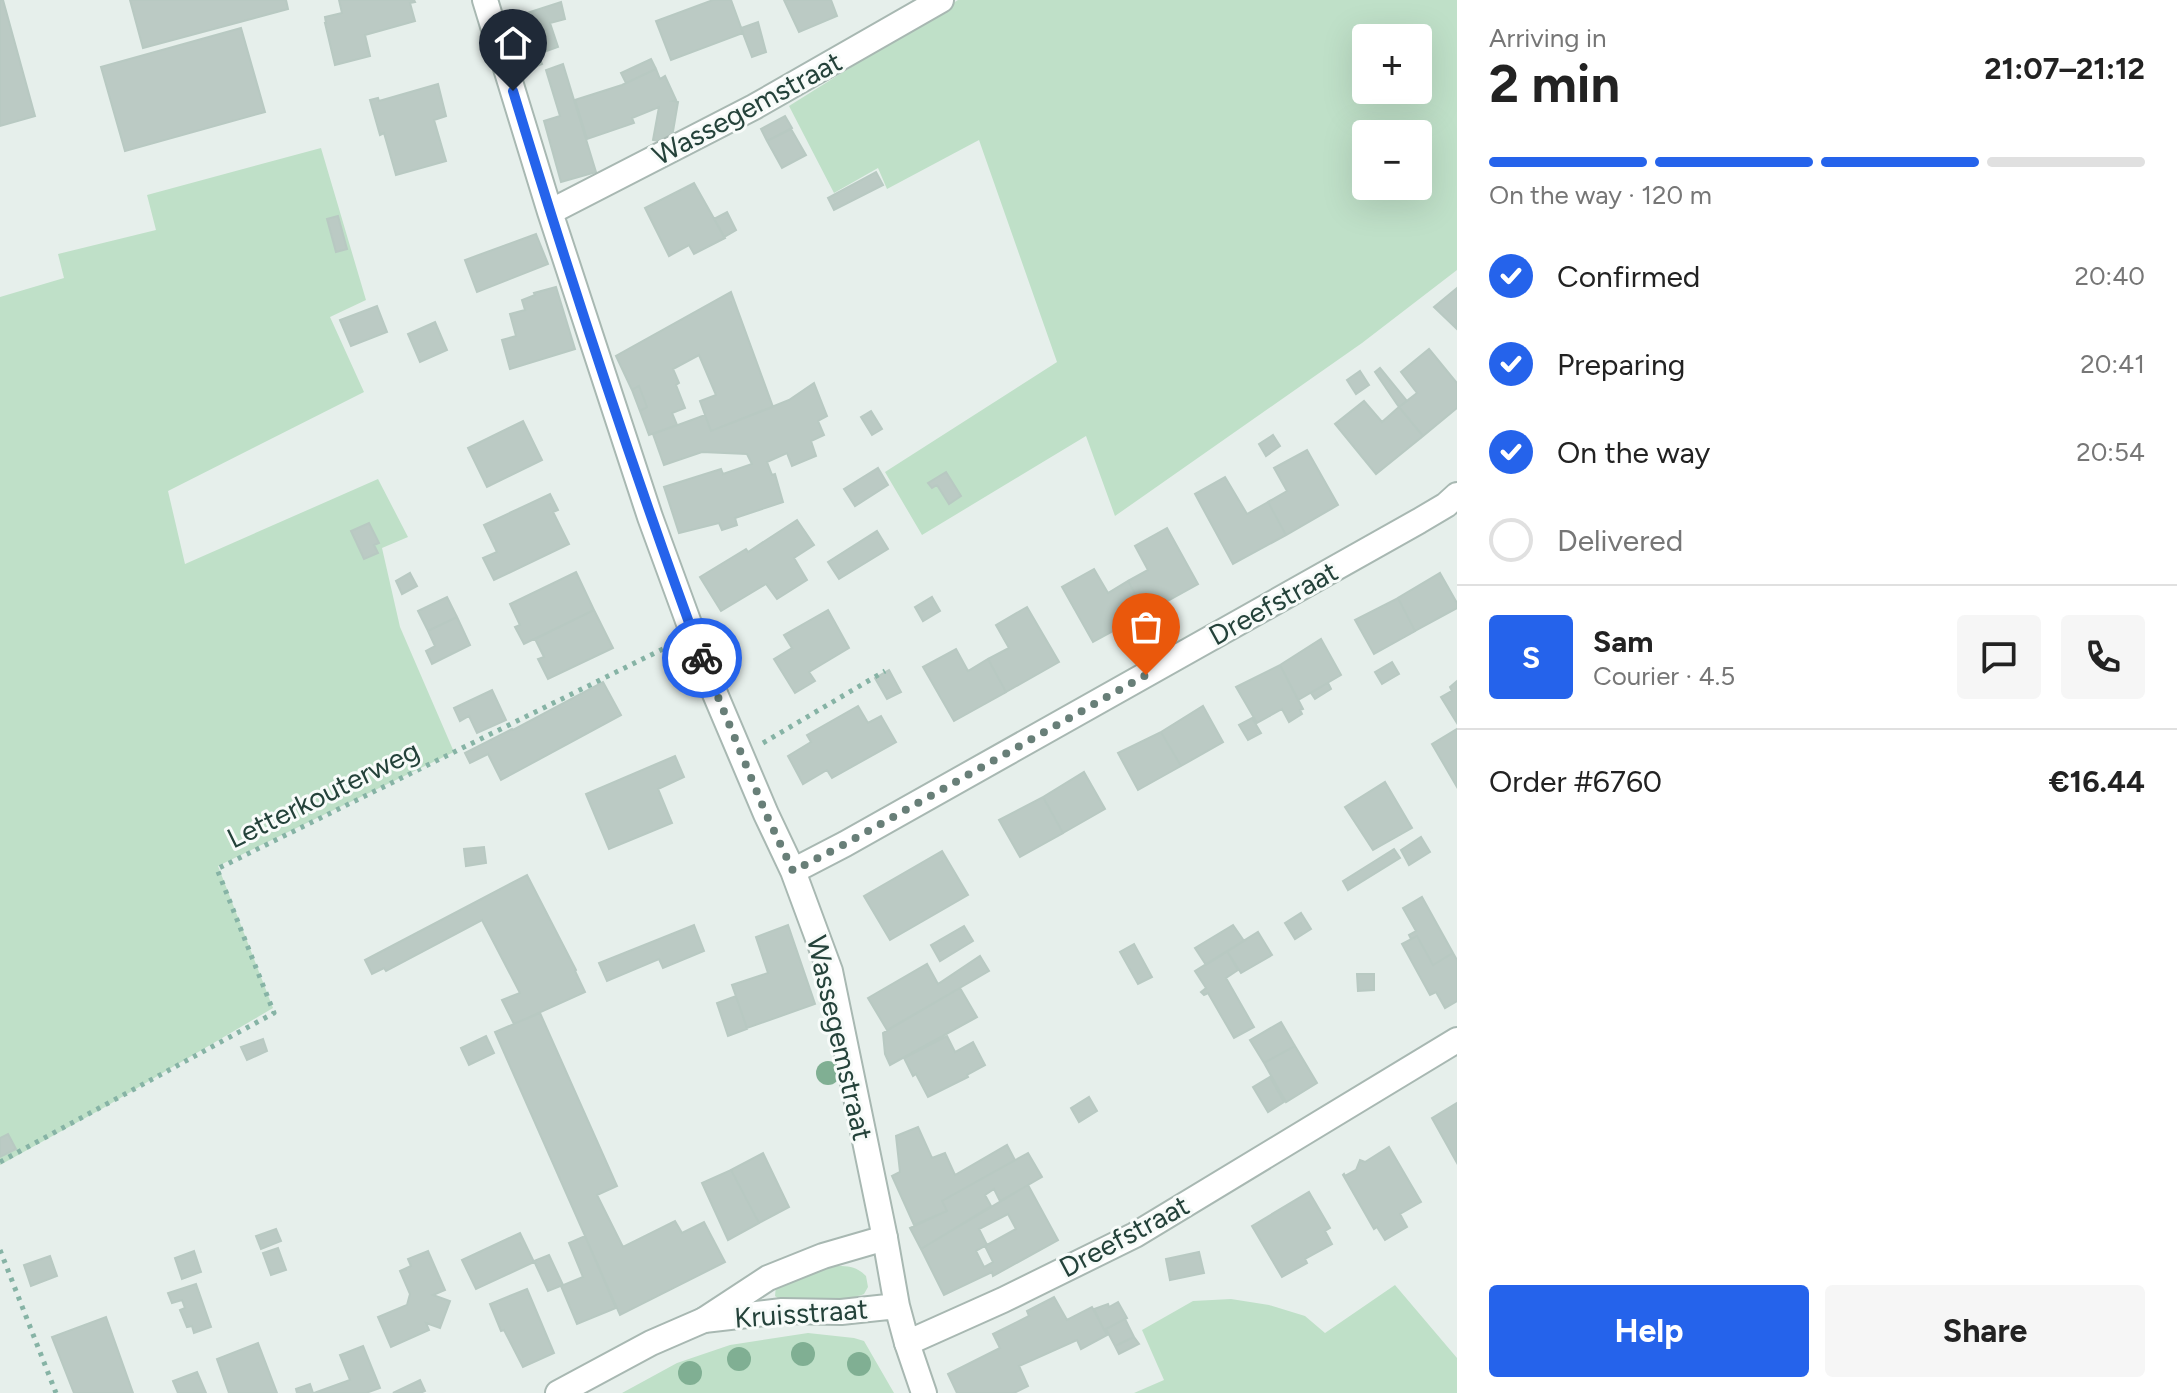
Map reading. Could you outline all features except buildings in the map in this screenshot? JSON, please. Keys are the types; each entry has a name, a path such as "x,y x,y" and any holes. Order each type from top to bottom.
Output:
{"street":[{"name":"Wassegemstraat","path":"485,0 550,212 650,517 713,689 793,871 830,971 897,1306 924,1393"},
{"name":"Wassegemstraat","path":"550,212 754,107 941,0"},
{"name":"Dreefstraat","path":"793,871 1405,529 1457,495"},
{"name":"Dreefstraat","path":"907,1343 1135,1235 1457,1040"},
{"name":"Kruisstraat","path":"558,1393 651,1343 704,1320 768,1278 823,1256 885,1238"},
{"name":"Kruisstraat","path":"704,1320 782,1311 841,1312 897,1306"}],"path":[{"name":"Letterkouterweg","path":"0,1162 274,1013 217,869 693,634"},
{"path":"742,756 885,671"},
{"path":"0,1250 56,1393"}],"green space":[{"path":"958,0 1457,0 1457,270 1362,343 1115,516 1086,436 922,535 885,472 1057,362 979,140 887,189 878,168 834,193 789,106"},
{"path":"321,148 366,300 330,317 364,392 168,491 185,564 378,479 408,537 382,548 400,627 454,752 218,866 273,1008 0,1165 0,297 64,278 58,254 156,230 147,195"},
{"path":"832,1266 850,1267 862,1272 868,1287 864,1294 844,1300 805,1304 775,1296 776,1285 804,1271"},
{"path":"1395,1285 1457,1358 1457,1393 1134,1393 1164,1380 1142,1330 1193,1301 1231,1299 1269,1305 1305,1316 1325,1333"},
{"path":"808,1333 864,1341 894,1393 622,1393 677,1363 730,1345"}],"way so far":[{"path":"702,658 766,814 793,871 1146,675"}],"route":[{"path":"513,91 650,517 702,658"}]}
